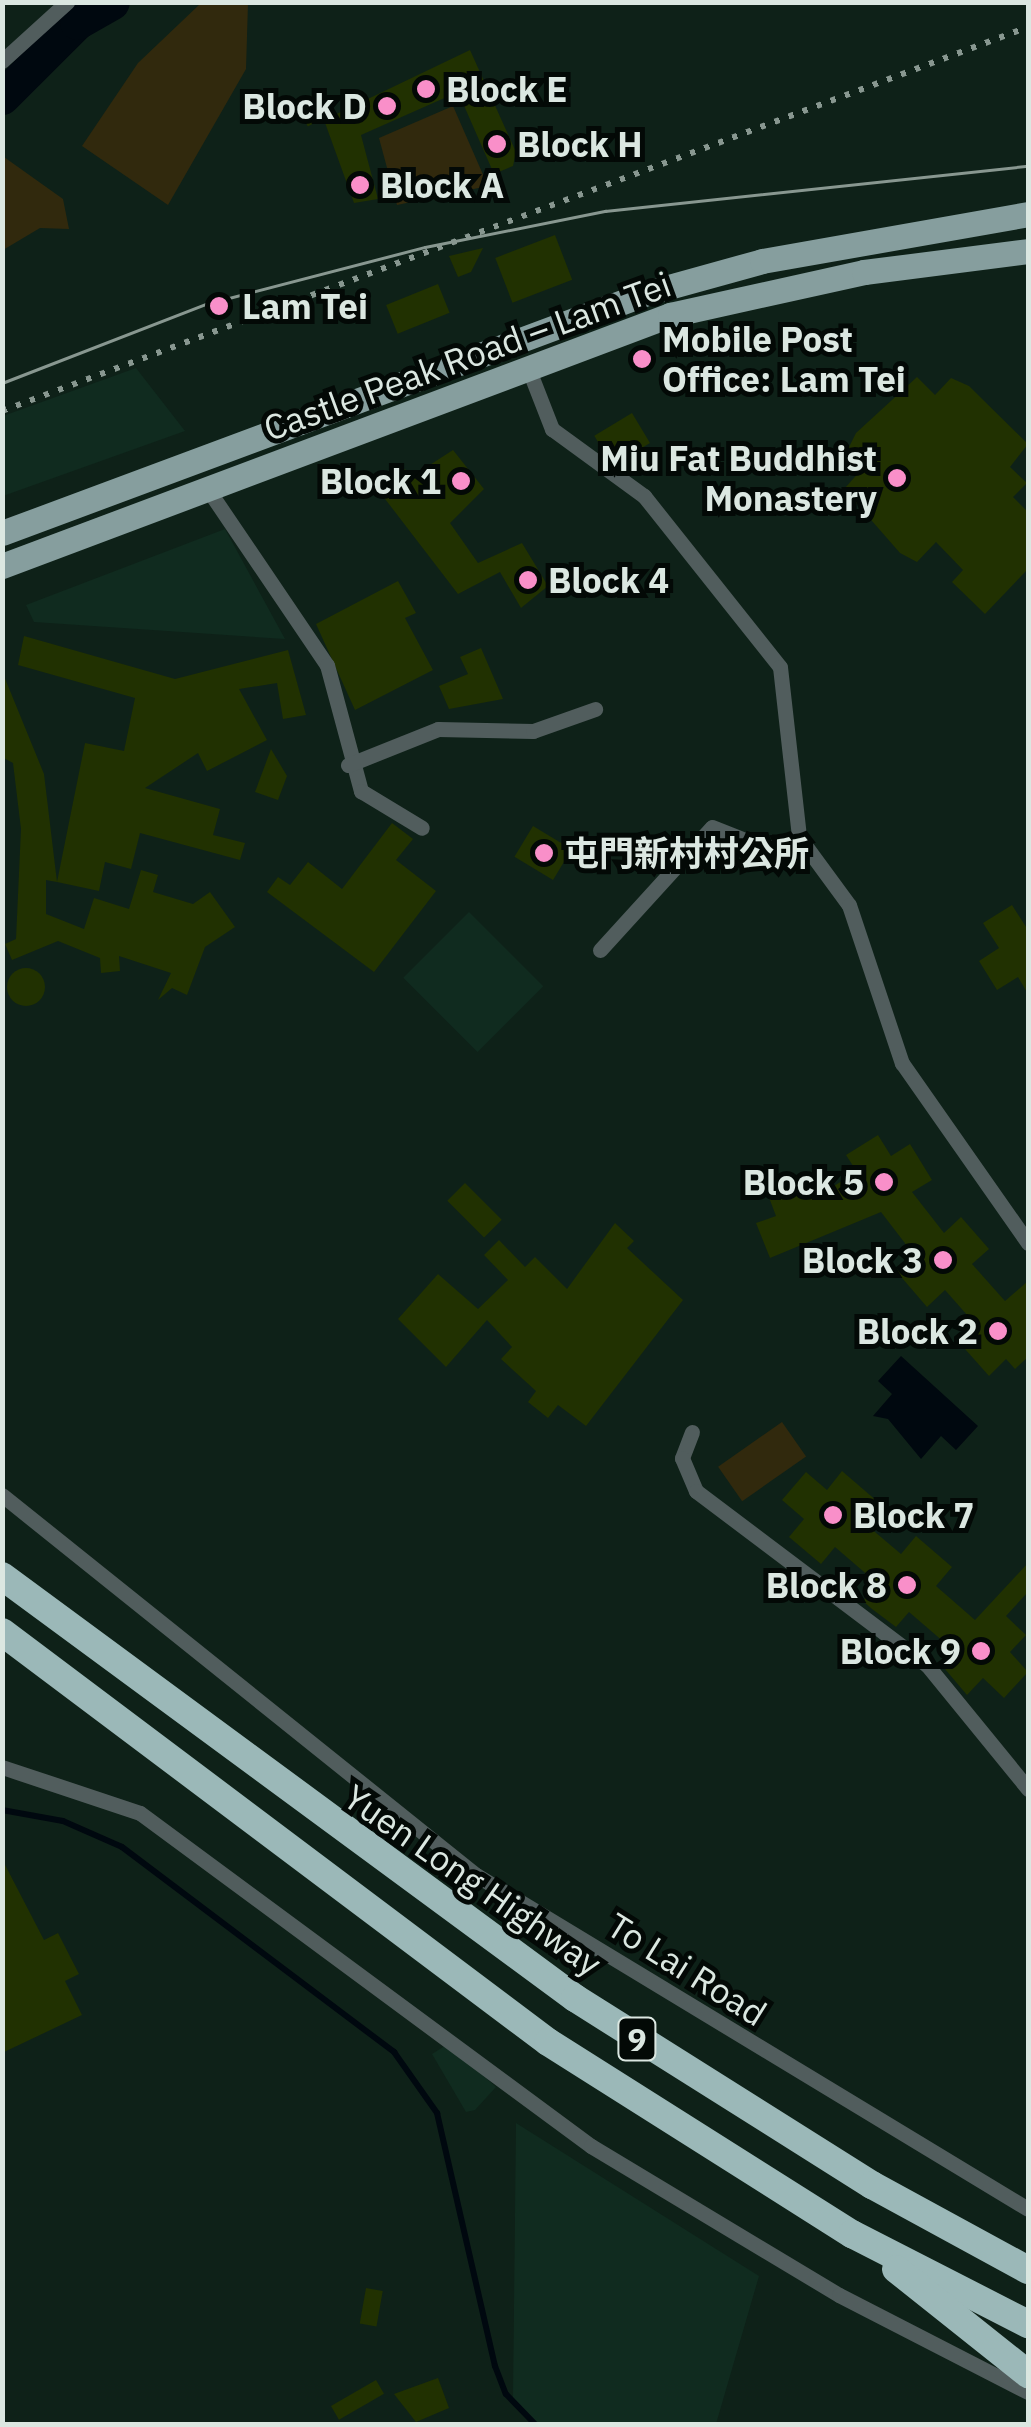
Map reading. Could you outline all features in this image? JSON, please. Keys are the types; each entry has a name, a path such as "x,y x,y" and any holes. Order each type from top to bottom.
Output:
{"highway":[{"path":"2,1554 69,1622"},
{"name":"Yuen Long Highway","path":"2,1576 69,1622 328,1824 588,2007 872,2186 1028,2270"},
{"name":"9","path":"2,1632 394,1934 852,2234 1028,2324"},
{"path":"852,2234 1020,2368"}],"main road":[{"name":"Castle Peak Road – Lam Tei","path":"2,533 647,292 762,261 1028,214"},
{"name":"Castle Peak Road – Lam Tei","path":"2,566 209,491 526,365 775,288 1028,250"}],"street":[{"path":"2,61 67,2"},
{"path":"526,365 552,430 644,496 780,667 799,837 850,905 902,1063 1028,1243"},
{"path":"209,491 327,665 348,764 361,792 422,828"},
{"path":"348,764 438,729 533,732 595,708"},
{"path":"600,950 712,828 768,849 799,837"},
{"path":"692,1432 682,1458 696,1492 927,1665 1028,1789"},
{"name":"To Lai Road","path":"2,1495 476,1875 1028,2210"},
{"path":"2,1767 140,1813 635,2174 885,2321 1028,2392"}],"shaded area":[{"path":"248,3 246,69 168,205 82,146 138,63 200,4"},
{"path":"453,106 488,186 397,205 379,138"},
{"path":"4,157 63,199 69,229 40,228 3,250"},
{"path":"136,368 185,431 3,496 3,416"},
{"path":"225,529 285,639 34,622 26,605"},
{"path":"469,912 543,986 477,1052 403,978"},
{"path":"901,1356 978,1426 956,1450 941,1436 921,1459 888,1419 873,1416 892,1394 878,1381"},
{"path":"782,1422 806,1456 742,1501 718,1467"},
{"path":"448,2044 496,2087 475,2110 466,2112 432,2054"},
{"path":"516,2123 759,2276 716,2424 536,2424 513,2399"}],"building":[{"path":"470,50 516,152 513,166 494,174 458,92 361,135 378,199 354,203 324,120"},
{"path":"322,90 334,112 308,126 296,105"},
{"path":"555,235 572,280 512,303 495,258"},
{"path":"483,248 471,272 458,277 449,256"},
{"path":"438,284 450,313 398,334 386,305"},
{"path":"917,377 935,395 951,378 969,386 1028,444 1010,467 1027,483 1013,497 1028,512 1028,569 985,614 952,582 963,570 936,542 917,562 900,553 844,489 862,469 846,453 856,433"},
{"path":"632,413 650,443 612,466 594,436"},
{"path":"453,450 484,489 450,523 478,563 522,543 548,586 521,608 500,572 458,594 382,495 405,469 411,477"},
{"path":"398,581 416,613 405,618 433,670 355,710 316,624"},
{"path":"24,636 175,679 288,650 306,715 283,719 277,683 239,689 267,740 207,771 198,753 145,788 220,809 213,835 245,843 240,860 140,833 131,869 105,862 99,891 57,882 85,743 124,751 135,698 18,665"},
{"path":"481,648 503,699 449,709 439,686 468,674 460,657"},
{"path":"4,676 44,774 57,882 46,880 46,914 84,929 94,898 129,909 141,870 158,875 153,892 193,904 210,892 235,927 205,947 187,995 172,988 158,1000 171,973 119,956 120,971 101,973 100,958 58,941 12,960 5,944 16,939 21,829 13,763 2,757"},
{"path":"271,749 287,776 278,800 255,792"},
{"path":"392,823 413,839 396,860 436,891 374,972 267,892 278,877 290,885 308,862 342,889"},
{"name":"屯門新村村公所","path":"533,826 572,849 553,880 514,857"},
{"path":"1012,905 1028,930 1028,994 1018,977 997,990 979,961 999,948 983,923"},
{"path":"26,968 40,973 45,987 40,1001 26,1006 12,1001 7,987 12,973"},
{"path":"878,1135 891,1156 910,1144 932,1180 912,1192 944,1233 961,1217 989,1249 972,1264 1005,1301 1028,1281 1028,1357 1015,1369 1006,1359 989,1376 957,1340 975,1324 945,1290 927,1307 896,1271 914,1255 881,1212 770,1258 756,1223 776,1216 768,1195 807,1179 814,1198 857,1172 846,1155"},
{"path":"465,1183 502,1220 484,1237 447,1201"},
{"path":"615,1223 634,1241 627,1248 683,1300 586,1426 558,1405 548,1418 528,1402 536,1391 501,1359 512,1347 487,1320 446,1367 398,1319 438,1274 478,1309 508,1280 484,1255 499,1240 525,1267 535,1257 567,1289"},
{"path":"842,1471 878,1502 862,1521 901,1554 916,1536 952,1567 936,1586 975,1620 1028,1563 1028,1592 1006,1616 1026,1635 1010,1652 1028,1672 1004,1698 983,1678 967,1695 939,1662 952,1649 909,1612 896,1627 872,1609 863,1601 878,1584 835,1547 821,1564 789,1537 804,1519 782,1500 806,1472 827,1490"},
{"path":"2,1859 44,1940 58,1933 79,1974 65,1981 82,2015 2,2053"},
{"path":"366,2288 383,2291 376,2326 360,2323"},
{"path":"438,2378 449,2408 416,2422 394,2394"},
{"path":"376,2380 384,2394 339,2420 331,2406"}],"waterway":[{"path":"2,97 77,22 112,2"},
{"path":"2,1810 63,1821 122,1847 394,2052 437,2113 495,2366 506,2394 535,2424"}],"tram line":[{"path":"2,383 206,304 425,247 605,211 1028,166"}],"railway":[{"path":"2,411 1028,27"}],"place":[{"name":"Block E","path":"426,89"},
{"name":"Block D","path":"387,106"},
{"name":"Block H","path":"497,144"},
{"name":"Block A","path":"360,185"},
{"name":"Lam Tei","path":"219,306"},
{"name":"Mobile Post Office: Lam Tei","path":"642,359"},
{"name":"Miu Fat Buddhist Monastery","path":"897,478"},
{"name":"Block 1","path":"461,481"},
{"name":"Block 4","path":"528,580"},
{"name":"屯門新村村公所","path":"544,853"},
{"name":"Block 5","path":"884,1182"},
{"name":"Block 3","path":"943,1260"},
{"name":"Block 2","path":"998,1331"},
{"name":"Block 7","path":"833,1515"},
{"name":"Block 8","path":"907,1585"},
{"name":"Block 9","path":"981,1651"}]}
